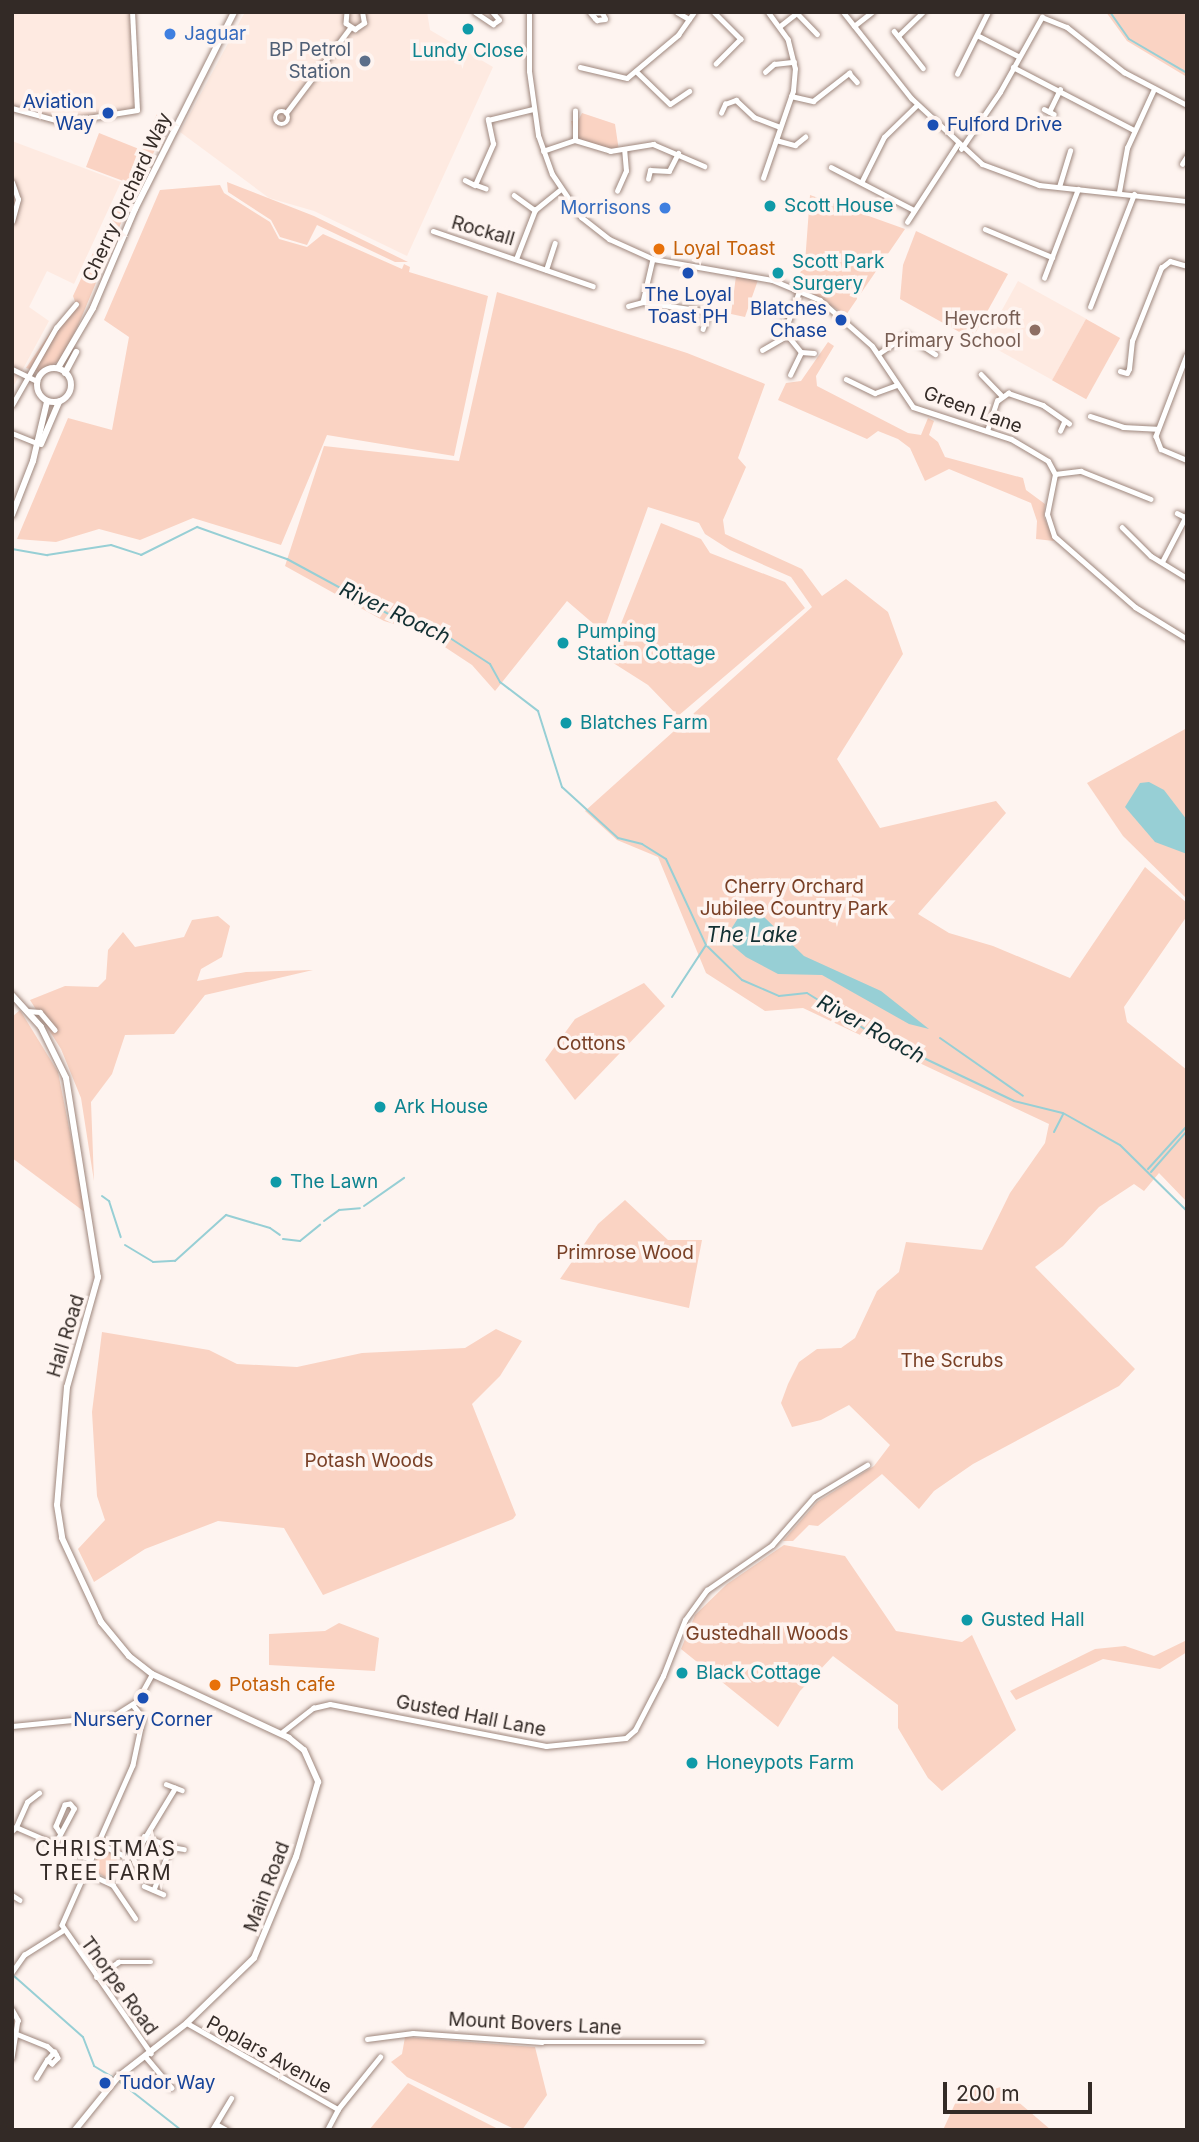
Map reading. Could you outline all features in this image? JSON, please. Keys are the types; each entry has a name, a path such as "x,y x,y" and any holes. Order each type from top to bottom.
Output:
{"main road":[{"name":"Cherry Orchard Way","path":"58,368 93,308 135,209 237,12"},
{"path":"65,373 93,308"},
{"path":"58,368 65,373 71,385 68,396 58,402 47,402 38,394 37,380 46,370 58,368"},
{"path":"33,461 47,402"},
{"path":"12,515 58,402"},
{"name":"Hall Road","path":"12,995 27,1011 55,1052 66,1078 98,1276 67,1388 58,1521 101,1622 152,1674"},
{"name":"Main Road","path":"75,2130 118,2077 187,2023 245,1970 264,1941 315,1799 317,1782 303,1749 281,1733 152,1674"}],"street":[{"path":"12,108 63,122 138,110 132,12"},
{"path":"347,12 345,20 349,28"},
{"path":"286,113 349,28 362,26 362,12"},
{"path":"475,12 493,24 499,20 492,12"},
{"name":"Green Lane","path":"529,12 533,109 543,151 561,190 595,229 653,259 687,268 761,277 800,290 845,320 878,354 909,404 924,414 987,431 1038,454 1055,474"},
{"path":"677,12 689,19"},
{"path":"580,67 620,80 636,71 694,12"},
{"path":"714,12 741,39 716,64"},
{"path":"762,178 791,96 794,61 780,26 768,12"},
{"path":"780,26 797,12 817,34"},
{"path":"843,12 917,104 959,147 998,172 1059,188 1187,201"},
{"path":"854,26 872,12"},
{"path":"923,12 896,33 920,60 923,68"},
{"path":"957,71 979,37 988,12"},
{"path":"907,222 1013,67 1037,20 1049,18 1154,89 1187,105"},
{"path":"979,37 1018,56"},
{"path":"765,72 774,64 794,61"},
{"path":"1013,67 1060,89 1134,130"},
{"path":"636,71 670,104 689,91"},
{"path":"791,96 813,101 847,71 858,82"},
{"path":"1049,112 1060,89"},
{"path":"1119,192 1134,130 1154,89"},
{"path":"721,113 725,104 736,100 754,117 780,127"},
{"path":"862,181 884,137 917,104"},
{"path":"475,185 493,144 490,118 533,109"},
{"path":"575,111 575,140"},
{"path":"776,140 794,145 805,137"},
{"path":"543,151 575,140 610,151 650,144 678,153 704,166"},
{"path":"617,191 626,171 624,150"},
{"path":"1059,188 1070,152"},
{"path":"648,178 650,170 669,171 678,153"},
{"path":"1182,164 1187,156"},
{"path":"831,167 914,210"},
{"path":"465,180 486,190"},
{"path":"12,182 18,199 12,221"},
{"path":"1044,278 1077,189"},
{"name":"Rockall","path":"433,231 516,259 535,210 561,190"},
{"path":"1090,307 1135,194"},
{"name":"Rockall","path":"514,195 535,210"},
{"path":"985,229 1052,257"},
{"path":"546,270 555,243"},
{"path":"516,259 593,286"},
{"path":"643,302 653,259"},
{"path":"1120,371 1127,373 1129,369 1132,341 1161,268 1170,261 1187,266"},
{"path":"800,290 788,315 786,336 801,352 814,353"},
{"path":"628,306 643,302 651,307 709,312 703,329"},
{"path":"12,404 56,328 76,304"},
{"path":"768,308 788,315"},
{"path":"878,354 906,335 935,354"},
{"path":"762,351 786,336"},
{"path":"790,375 801,352"},
{"path":"1187,355 1156,429 1161,449 1187,460"},
{"path":"12,369 37,380"},
{"path":"981,374 1001,395 1019,394 1067,422 1060,431"},
{"path":"846,379 875,393 897,385"},
{"path":"987,431 1001,395"},
{"path":"1090,416 1123,427 1156,429"},
{"path":"12,433 37,443"},
{"path":"1151,499 1081,471 1055,474 1047,514 1054,536 1135,607 1187,639"},
{"path":"1162,562 1186,515 1177,513"},
{"path":"1122,527 1162,562 1187,578"},
{"path":"27,1011 40,1012 55,1030"},
{"name":"Gusted Hall Lane","path":"281,1733 313,1708 330,1704 546,1746 626,1738 635,1730 663,1676 685,1619 707,1590 772,1545 814,1497 867,1465"},
{"path":"12,1726 103,1718 133,1705 152,1674"},
{"name":"Thorpe Road","path":"133,1705 143,1718 134,1765 90,1859 62,1931 172,2088"},
{"path":"166,1784 181,1790"},
{"path":"132,1856 152,1820 166,1810 174,1788"},
{"path":"39,1793 27,1802 14,1829 90,1859"},
{"path":"55,1844 59,1830 56,1826 70,1804 74,1809 64,1830 59,1830"},
{"path":"144,1836 171,1847 184,1849"},
{"path":"98,1843 132,1856 143,1877"},
{"path":"154,1890 171,1847"},
{"path":"85,1872 113,1885 135,1918"},
{"path":"144,1886 163,1894"},
{"path":"12,1895 20,1900"},
{"path":"131,1911 138,1906"},
{"path":"12,1972 24,1955 62,1931"},
{"path":"96,1977 118,1962 151,1962"},
{"path":"12,2010 19,2020 12,2057"},
{"name":"Poplars Avenue","path":"187,2023 338,2109"},
{"name":"Mount Bovers Lane","path":"367,2039 413,2033 542,2042 704,2042"},
{"path":"17,2034 54,2052 56,2061 47,2060 36,2078"},
{"path":"327,2130 338,2109 380,2057"},
{"path":"212,2130 231,2098"},
{"path":"216,2124 227,2130"}],"shaded area":[{"path":"12,12 132,12 137,110 63,122 12,108"},
{"path":"245,12 427,12 430,30 493,67 407,256 314,211 269,198 180,132"},
{"path":"12,141 121,182 74,284 47,271 29,307 49,321 12,389"},
{"name":"Heycroft Primary School","path":"1018,281 1086,319 1052,380 984,342"}],"green space":[{"path":"1106,12 1187,12 1187,77 1127,41"},
{"path":"582,113 615,124 619,151 575,140 571,121 578,121"},
{"path":"157,114 162,137 139,180 77,328 59,361 39,372 26,368 52,330 77,307 73,296 126,182 86,167 99,133 139,149 128,178"},
{"path":"227,182 314,216 408,262 395,262 317,225 307,245 280,237 271,220 228,192"},
{"path":"220,185 224,193 270,222 279,239 307,247 323,234 402,269 404,264 410,267 409,272 488,296 454,456 327,435 281,545 193,518 140,540 99,529 56,542 17,539 68,418 112,430 129,337 104,320 160,190"},
{"path":"810,195 905,229 846,315 795,283 805,263"},
{"path":"916,231 1008,274 972,339 900,299 903,265"},
{"path":"736,276 758,280 745,317 731,314"},
{"name":"Cherry Orchard Jubilee Country Park","path":"497,292 687,353 765,384 738,458 746,467 723,520 725,534 802,569 822,596 846,579 888,612 903,654 837,759 880,828 996,801 1006,813 918,914 949,933 993,946 1070,978 1145,867 1187,903 1187,916 1124,1007 1127,1022 1187,1070 1187,1202 1159,1173 1144,1191 1134,1184 1099,1207 1063,1246 1035,1267 1135,1369 1119,1386 973,1464 934,1491 919,1509 882,1474 818,1526 809,1525 793,1541 783,1541 817,1502 874,1466 890,1445 849,1405 821,1420 792,1427 781,1403 799,1362 817,1349 841,1348 855,1338 877,1291 899,1272 906,1242 982,1250 1010,1193 1045,1143 1049,1124 803,1008 765,1011 706,973 658,857 617,840 585,811 812,607 791,577 730,550 705,534 699,523 648,507 603,632 567,601 495,691 472,665 422,632 384,621 285,566 324,446 459,461"},
{"path":"1086,319 1120,338 1086,399 1052,380"},
{"path":"828,342 834,346 816,376 817,386 908,433 921,435 928,418 934,421 929,435 938,442 945,457 1023,478 1026,490 1045,504 1044,517 1054,541 1036,539 1037,521 1031,503 949,469 925,481 910,448 898,439 878,431 867,439 778,400 786,383 801,381"},
{"path":"661,523 701,539 710,553 785,582 805,608 678,716 648,685 607,659"},
{"path":"1187,728 1187,899 1123,836 1087,783"},
{"path":"218,916 230,926 222,957 201,969 197,981 246,972 313,970 205,995 174,1034 125,1035 112,1074 91,1102 94,1181 81,1098 61,1049 30,1000 65,986 98,987 106,979 108,950 123,932 135,947 184,937 192,920"},
{"name":"Cottons","path":"644,983 665,1006 575,1100 545,1060 575,1019"},
{"path":"20,1010 58,1072 86,1213 12,1158 12,1017"},
{"name":"Primrose Wood","path":"625,1200 668,1240 702,1240 689,1308 560,1279 598,1224"},
{"name":"Potash Woods","path":"496,1329 522,1341 500,1376 472,1404 516,1515 513,1519 323,1595 284,1528 218,1521 145,1549 94,1582 78,1549 105,1520 97,1496 92,1412 102,1332 209,1350 237,1364 297,1367 362,1353 465,1348"},
{"name":"Gustedhall Woods","path":"784,1545 845,1556 896,1631 962,1642 972,1635 1016,1730 942,1791 928,1778 898,1728 898,1705 833,1656 800,1691 778,1727 681,1649 695,1615 727,1584"},
{"path":"339,1623 379,1638 375,1671 269,1665 269,1634 325,1631"},
{"path":"1187,1640 1187,1652 1160,1669 1103,1659 1016,1700 1010,1691 1095,1649 1125,1646 1154,1656"},
{"path":"102,1844 120,1853 108,1879 92,1869"},
{"path":"405,2037 535,2047 547,2095 522,2130 512,2128 407,2077 391,2062 402,2054"},
{"path":"408,2083 500,2130 369,2130"},
{"path":"964,2084 990,2090 1001,2087 1051,2130 943,2130"}],"water":[{"path":"1149,782 1164,790 1187,820 1187,854 1155,842 1125,807 1140,783"},
{"name":"The Lake","path":"750,910 759,912 804,956 881,991 929,1029 909,1024 822,975 778,974 746,957 733,946 728,934 740,915"}],"waterway":[{"path":"1110,12 1129,39 1187,73"},
{"name":"River Roach","path":"12,549 47,555 111,545 141,555 197,527 287,559 394,617 433,627 490,664 500,682 538,711 562,787 618,838 642,844 666,859 706,945 742,980 779,996 807,993 871,1033 1014,1101 1063,1113 1120,1145 1187,1211"},
{"path":"672,997 706,945"},
{"path":"940,1038 1023,1096"},
{"path":"1054,1132 1063,1114"},
{"path":"1148,1169 1187,1126"},
{"path":"1151,1172 1187,1131"},
{"path":"364,1206 404,1178"},
{"path":"102,1196 109,1201 121,1237"},
{"path":"324,1221 339,1210 360,1208"},
{"path":"125,1245 153,1262 175,1261 226,1215 270,1228 280,1235"},
{"path":"283,1239 300,1241 320,1225"},
{"path":"14,1976 83,2037 94,2066 112,2077"},
{"path":"120,2082 181,2130"}],"place":[{"name":"Lundy Close","path":"468,29"},
{"name":"Jaguar","path":"170,34"},
{"name":"BP Petrol Station","path":"365,61"},
{"name":"Aviation Way","path":"108,113"},
{"name":"Fulford Drive","path":"933,125"},
{"name":"Scott House","path":"770,206"},
{"name":"Morrisons","path":"665,208"},
{"name":"Loyal Toast","path":"659,249"},
{"name":"The Loyal Toast PH","path":"688,273"},
{"name":"Scott Park Surgery","path":"778,273"},
{"name":"Blatches Chase","path":"841,320"},
{"name":"Heycroft Primary School","path":"1035,330"},
{"name":"Pumping Station Cottage","path":"563,643"},
{"name":"Blatches Farm","path":"566,723"},
{"name":"Ark House","path":"380,1107"},
{"name":"The Lawn","path":"276,1182"},
{"name":"Gusted Hall","path":"967,1620"},
{"name":"Black Cottage","path":"682,1673"},
{"name":"Potash cafe","path":"215,1685"},
{"name":"Nursery Corner","path":"143,1698"},
{"name":"Honeypots Farm","path":"692,1763"},
{"name":"Tudor Way","path":"105,2083"}],"district":[{"name":"CHRISTMAS TREE FARM","path":"106,1861"}],"park label":[{"name":"The Scrubs","path":"952,1361"}]}
